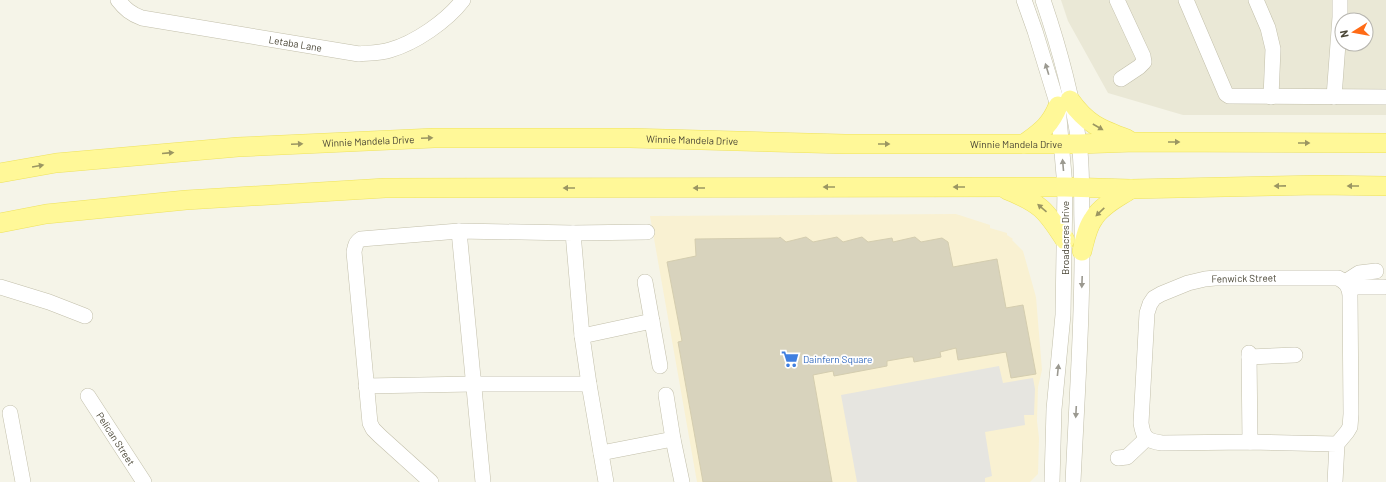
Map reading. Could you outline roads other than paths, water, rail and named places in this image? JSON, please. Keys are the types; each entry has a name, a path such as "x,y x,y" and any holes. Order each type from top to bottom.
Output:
{"main road":[{"path":"1024,144 1054,118 1064,103 1096,126 1135,142"},
{"name":"Winnie Mandela Drive","path":"0,173 56,163 238,147 434,138 630,138 845,144 1070,144 1135,142 1386,143"},
{"path":"0,223 46,214 186,200 385,188 1073,187 1132,189 1320,185 1386,186"},
{"path":"998,187 1023,196 1046,211 1065,240"},
{"path":"1082,251 1089,227 1094,218 1103,208 1132,189"}],"street":[{"name":"Letaba Lane","path":"118,0 125,9 142,18 206,27 359,54 390,50 404,44 439,24 452,14 459,1"},
{"name":"Broadacres Drive","path":"1024,0 1064,103"},
{"name":"Broadacres Drive","path":"1043,0 1055,37 1070,144 1073,187 1082,251 1073,482"},
{"path":"1117,0 1144,56 1144,62 1140,68 1121,79"},
{"path":"1186,0 1226,94 1229,96 1386,97"},
{"path":"1256,0 1268,28"},
{"path":"1266,0 1268,28 1273,49 1271,97"},
{"path":"1334,97 1340,0"},
{"name":"Broadacres Drive","path":"1052,482 1054,409 1064,314 1065,240 1073,187"},
{"path":"459,231 483,482"},
{"path":"431,482 392,448 373,429 370,423 354,252 357,242 367,237 459,231 573,233 647,232"},
{"path":"573,233 582,336 606,482"},
{"path":"1336,482 1337,444 1350,427 1351,414 1350,295 1347,285 1359,273 1376,271"},
{"name":"Fenwick Street","path":"1146,439 1142,432 1141,423 1147,313 1154,298 1188,283 1215,278 1338,278 1347,285 1384,287"},
{"path":"645,282 660,366"},
{"path":"0,287 49,302 85,316"},
{"path":"582,336 652,321"},
{"path":"1250,442 1249,355 1294,355"},
{"path":"366,386 589,384"},
{"path":"666,395 682,482"},
{"name":"Pelican Street","path":"88,396 144,482"},
{"path":"10,413 23,482"},
{"path":"601,453 673,439"},
{"path":"1118,458 1127,457 1146,439 1162,443 1250,442 1337,444"},
{"path":"1046,482 1053,457"}],"place":[{"name":"Dainfern Square","path":"790,359"}]}
